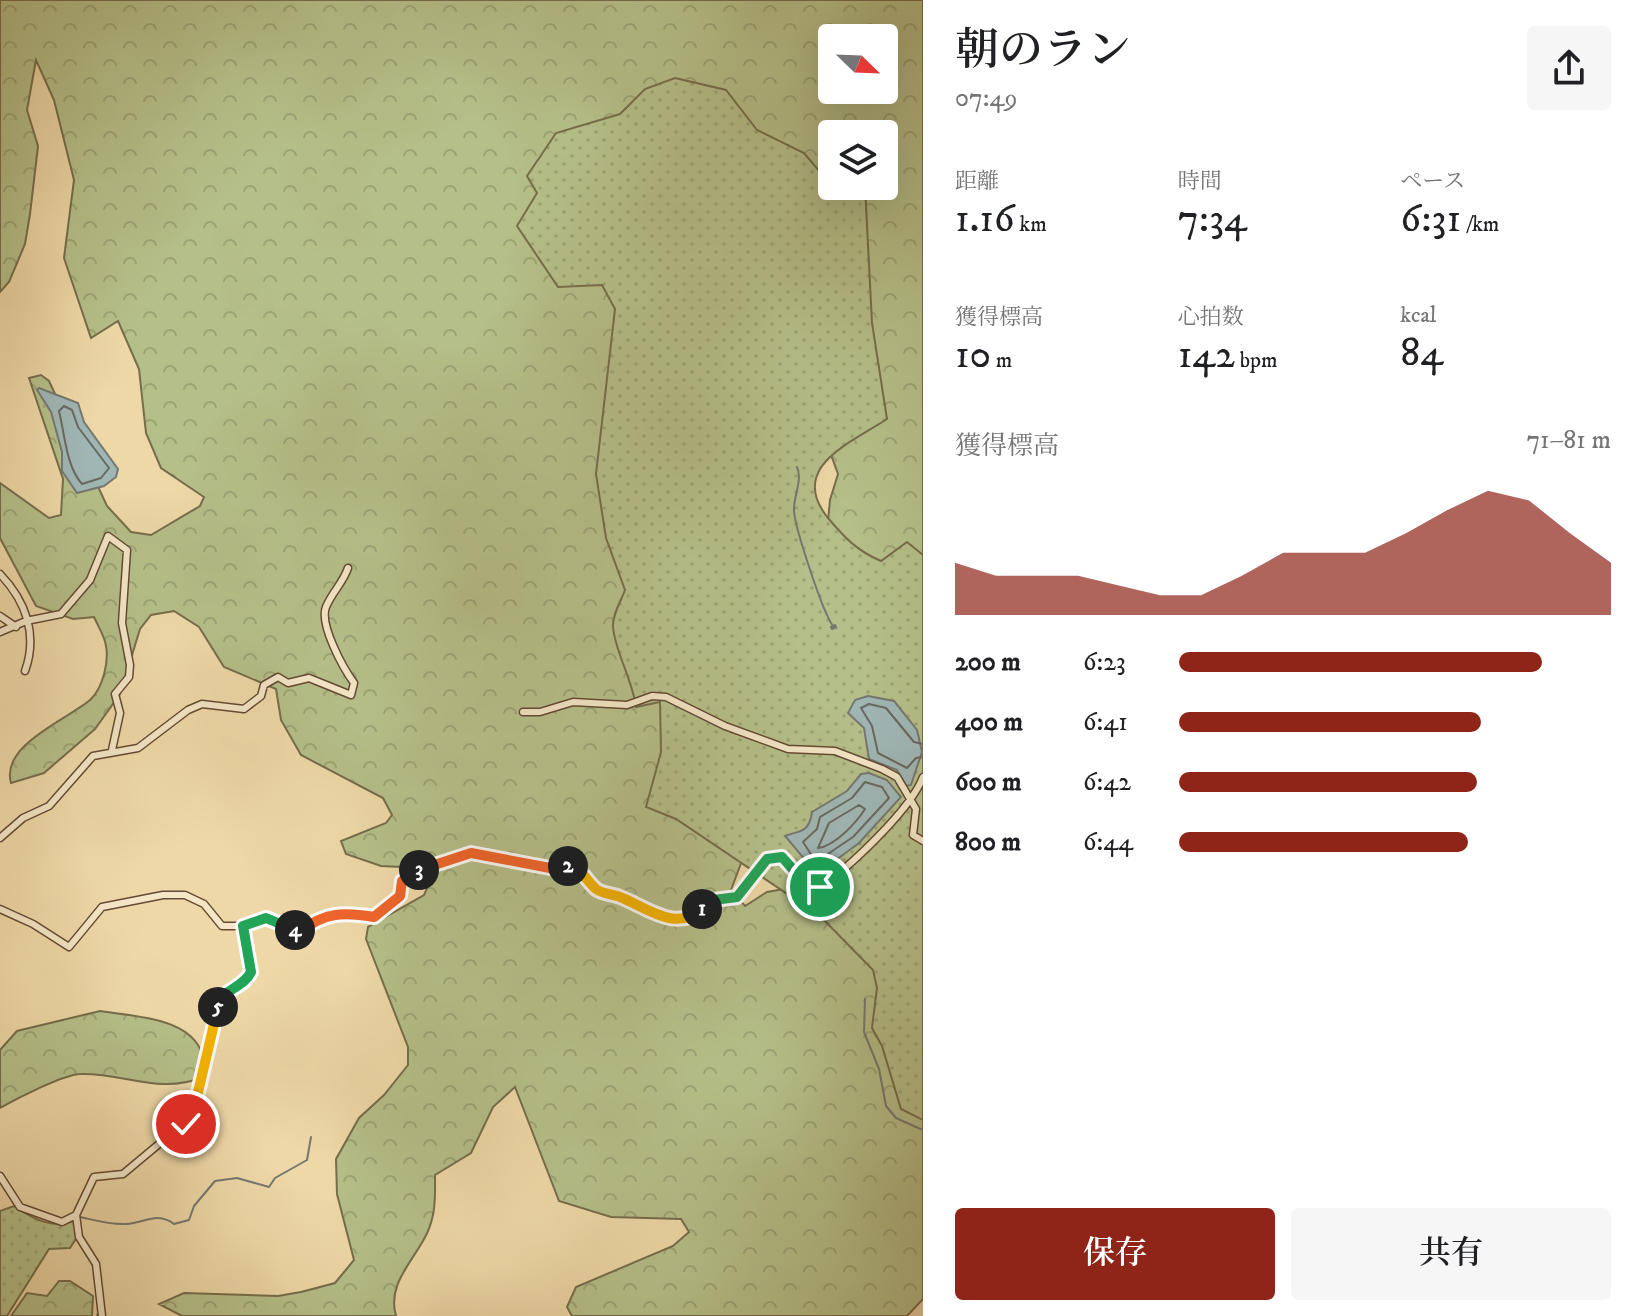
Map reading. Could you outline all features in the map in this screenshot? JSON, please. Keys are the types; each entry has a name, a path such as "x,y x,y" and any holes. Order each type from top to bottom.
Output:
{"street":[{"path":"0,632 26,621 61,614 90,580 108,536 127,550 122,623 130,665 129,677 115,694 120,713 112,750"},
{"path":"0,838 23,818 49,806 93,756 144,745 188,710 202,704 244,709 261,696 264,685 278,677 288,683 309,678 351,695 354,683 331,643 332,634 325,617 326,607 343,584 348,568"},
{"path":"0,574 19,598 26,621 33,631 25,671"},
{"path":"0,616 16,627"},
{"path":"523,712 540,712 573,702 627,705 652,696 666,697 725,726 788,749 835,751 897,777 916,809 913,835 923,841"},
{"path":"0,909 33,924 69,947 102,907 163,895 188,896 208,907 222,926 243,926 266,918 301,931 318,917 332,914 374,917 400,896 402,881 417,870 481,853 550,868 571,865 581,870 596,889 651,914 668,918 693,917 714,900 737,897 767,859 782,857 805,883 820,887 861,855 910,799 923,777"},
{"path":"102,1316 96,1264 79,1237 76,1215 94,1177 117,1176 136,1166 189,1119 221,996 244,982 251,972 243,926"},
{"path":"0,1176 24,1210 58,1222 76,1215"}],"green space":[{"path":"0,0 923,0 923,668 827,531 830,500 838,474 830,452 803,436 743,858 731,890 745,906 767,892 784,889 923,787 923,1299 907,1316 572,1316 567,1307 576,1287 673,1246 689,1232 681,1219 611,1217 559,1201 515,1087 493,1107 471,1153 435,1175 432,1219 428,1232 400,1278 394,1302 396,1316 182,1316 159,1304 184,1293 278,1296 301,1292 335,1283 354,1260 337,1194 336,1159 359,1118 384,1095 408,1065 408,1047 366,939 368,927 424,895 428,886 422,868 381,866 346,854 341,841 386,823 392,815 383,798 301,755 281,720 276,689 224,667 199,627 174,611 151,615 140,629 120,694 95,729 44,773 11,783 10,769 16,756 39,734 91,699 102,681 107,659 103,635 94,617 73,619 36,606 0,538 0,483 49,518 61,515 63,479 29,378 41,375 49,381 107,506 131,532 151,535 200,506 204,497 161,468 146,433 139,369 118,321 91,338 64,258 74,180 54,100 36,60 27,110 38,146 30,214 25,244 9,282 0,292"},
{"path":"675,78 726,90 757,130 804,153 818,170 818,200 866,200 872,323 887,419 829,458 819,471 815,484 817,500 828,518 865,553 881,561 907,542 923,555 923,1120 901,1109 882,1046 872,1028 877,988 873,970 820,916 676,819 646,807 661,752 660,702 636,707 614,636 615,613 625,590 606,538 596,474 615,309 602,285 558,287 517,226 537,193 527,176 556,133 620,114 645,89"},
{"path":"100,1011 153,1019 185,1032 197,1043 203,1058 204,1077 187,1082 157,1084 97,1075 73,1075 0,1108 0,1050 17,1031"},
{"path":"14,1206 36,1219 51,1223 75,1220 77,1237 70,1248 49,1249 7,1316 0,1316 0,1211"},
{"path":"59,1281 70,1281 93,1296 92,1316 11,1316 27,1293 47,1296"}],"water":[{"path":"39,388 78,403 84,422 118,469 116,477 104,486 77,493 62,471 62,452 51,412 37,390"},
{"path":"868,696 894,701 917,730 922,752 911,785 906,786 897,770 869,759 864,728 848,713 855,700"},
{"path":"869,773 887,780 901,797 859,843 817,874 785,836 803,830 809,824 812,812 847,791 861,774"}],"waterway":[{"path":"797,467 796,520 804,551 833,626"},
{"path":"835,625 836,627 832,629 831,627 835,625"},
{"path":"865,999 864,1032 879,1069 886,1106 896,1118 923,1130"},
{"path":"80,1217 120,1224 156,1218 174,1224 189,1220 194,1206 215,1181 237,1178 269,1187 275,1178 307,1160 311,1137"},
{"path":"2,1175 11,1189"},
{"path":"18,1209 41,1217"},
{"path":"47,1219 59,1224"}],"route":[{"path":"186,1124 195,1105 198,1081 215,1028 221,996 244,982 251,972 243,926 256,920 266,918 301,931 318,917 332,914 374,917 400,896 402,881 417,870 471,853 495,855 550,868 571,865 581,870 596,889 620,897 651,914 668,918 693,917 714,900 737,897 767,859 782,857 805,883 813,888 820,887"}]}
